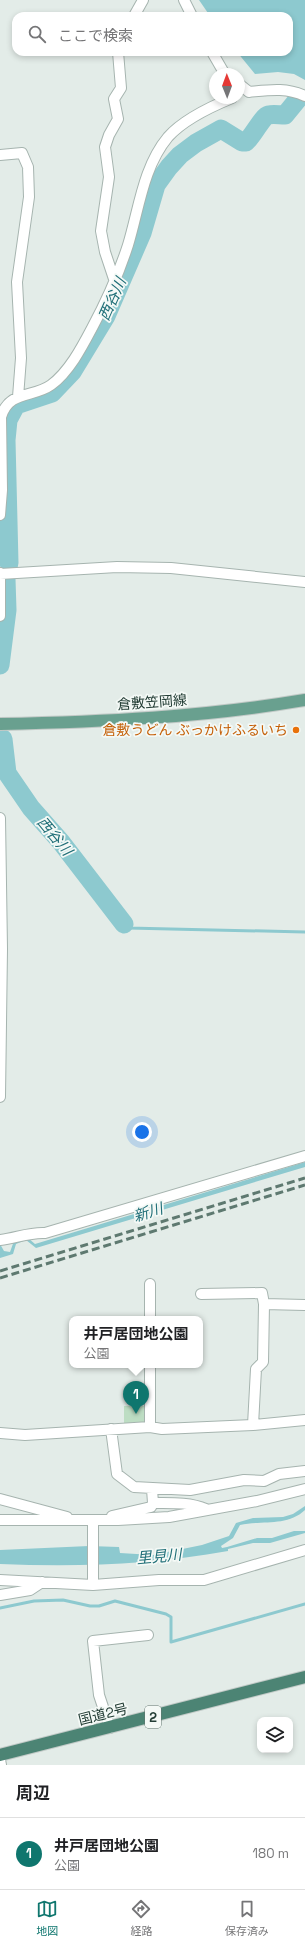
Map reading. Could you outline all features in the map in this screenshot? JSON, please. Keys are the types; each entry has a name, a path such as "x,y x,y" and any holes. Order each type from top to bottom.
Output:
{"highway":[{"name":"国道2号","path":"0,1755 305,1677"}],"main road":[{"name":"倉敷笠岡線","path":"0,724 158,718 217,713 305,700"}],"street":[{"path":"136,12 143,0"},
{"path":"184,0 190,12"},
{"path":"114,279 105,252 101,231 109,177 105,147 109,135 118,119 114,99 121,88 118,56"},
{"path":"214,56 221,68"},
{"path":"245,93 279,89 296,92 305,96"},
{"path":"0,515 2,490 1,417 4,407 18,397 51,385 67,368 92,328 122,264 148,172 156,155 168,137 196,115 219,104"},
{"path":"0,155 22,153 28,167 29,197 17,282 21,358 18,397"},
{"path":"0,616 0,573 117,567 171,568 305,582"},
{"path":"0,818 2,949 0,1096"},
{"path":"0,1240 14,1239 34,1232 45,1233 305,1156"},
{"path":"150,1284 150,1316"},
{"path":"201,1294 262,1293 264,1304 263,1362 256,1370 253,1426"},
{"path":"264,1304 305,1305"},
{"path":"150,1368 150,1427"},
{"path":"0,1433 25,1436 150,1427 162,1429 253,1426 305,1420"},
{"path":"111,1429 117,1474 134,1487 190,1490 244,1480 264,1481 279,1474 305,1470"},
{"path":"96,1522 115,1515 151,1507 153,1503 152,1489"},
{"path":"0,1520 77,1520 96,1522 162,1517 257,1501 305,1489"},
{"path":"0,1499 77,1520"},
{"path":"153,1503 184,1504 199,1506 208,1510"},
{"path":"93,1582 96,1522"},
{"path":"0,1580 93,1582 204,1580 305,1550"},
{"path":"0,1595 30,1590 42,1582"},
{"path":"110,1728 99,1695 93,1641 148,1635"},
{"path":"0,1760 1,1765"}],"green space":[{"path":"124,1406 147,1406 147,1423 124,1423"}],"water":[{"path":"199,0 305,0 305,80 294,74 278,72 255,74 240,56 293,56 293,12 207,12"},
{"name":"新川","path":"305,1162 305,1167 36,1248 26,1240 16,1244 13,1254 0,1258 0,1244 4,1251 10,1252 14,1241 28,1238 35,1244"},
{"name":"里見川","path":"305,1506 305,1510 290,1519 240,1525 233,1538 221,1546 222,1548 227,1547 257,1538 272,1538 294,1531 305,1531 305,1533 270,1543 253,1543 228,1549 228,1551 200,1556 114,1564 0,1564 0,1550 89,1546 119,1547 120,1553 153,1555 202,1545 229,1536 236,1523 253,1518 283,1517 293,1514"}],"waterway":[{"name":"西谷川","path":"9,563 6,440 8,420 16,405 52,393 72,372 106,316 142,233 156,185 180,155 196,143 221,129 242,142 246,142 266,116 285,115 298,99"},
{"name":"西谷川","path":"0,665 7,610 6,579"},
{"name":"西谷川","path":"3,739 7,773 31,808 61,842 124,924"},
{"path":"124,924 128,928 305,932"},
{"path":"0,1608 34,1601 63,1600 90,1606 99,1606 115,1601 166,1614 171,1617 171,1642 305,1604"}],"railway":[{"path":"0,1271 305,1178"},
{"path":"0,1278 305,1185"}],"place":[{"name":"倉敷うどん ぶっかけふるいち","path":"296,730"},
{"name":"井戸居団地公園","path":"136,1414"}]}
